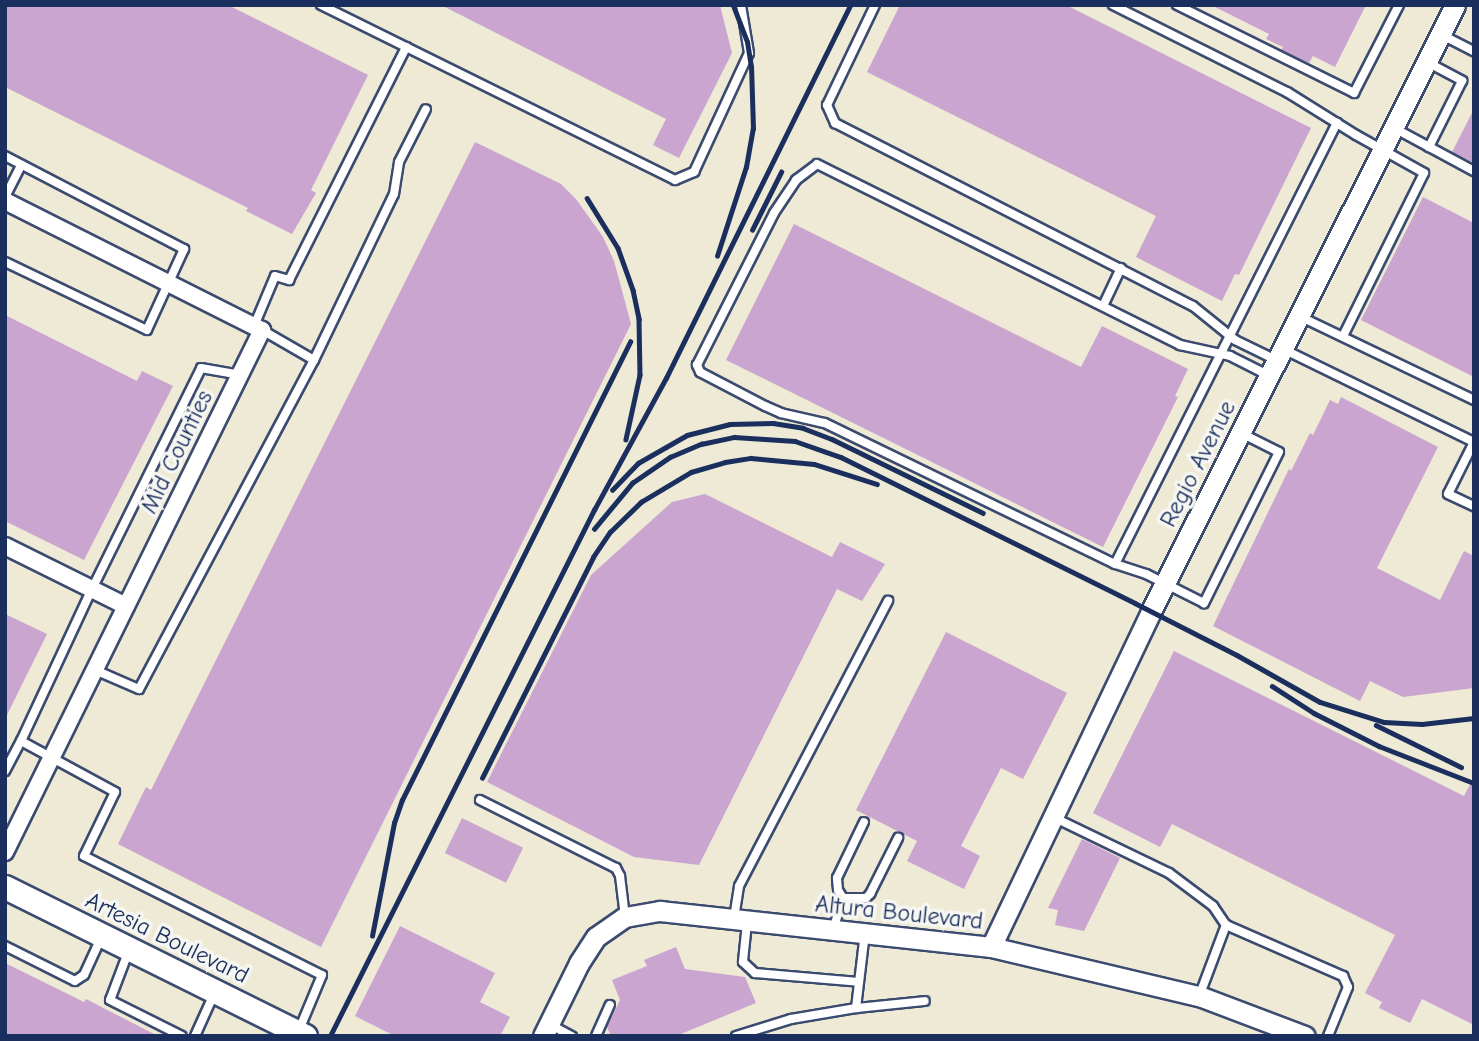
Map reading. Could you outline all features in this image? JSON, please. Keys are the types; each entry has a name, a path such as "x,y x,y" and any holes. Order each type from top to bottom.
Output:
{"main road":[{"name":"Artesia Boulevard","path":"5,887 300,1035"}],"street":[{"name":"Regio Avenue","path":"990,947 1165,583 1455,5"},
{"path":"5,199 258,328"},
{"name":"Mid Counties","path":"5,852 240,375 258,328"},
{"path":"5,546 127,606"},
{"name":"Altura Boulevard","path":"546,1030 587,947 604,929 625,917 660,911 740,922 990,947 1199,996 1305,1036"}],"lane":[{"path":"321,5 676,180 695,172 749,53 741,5"},
{"path":"875,5 827,105 835,123 1200,310 1230,337 1277,362 1474,442 1448,494 1474,506"},
{"path":"1113,5 1287,92 1424,173 1343,336"},
{"path":"1177,5 1354,93 1399,5"},
{"path":"1441,34 1474,51"},
{"path":"314,360 258,328 275,276 289,280 406,47"},
{"path":"1427,62 1462,81 1429,147"},
{"path":"95,670 139,689 314,360 394,194 399,162 426,109"},
{"path":"1115,564 1337,123"},
{"path":"1394,128 1474,171"},
{"path":"5,156 184,249 146,330 5,261"},
{"path":"1241,433 1279,452 1204,603 1165,583 1115,564 824,423 781,413 765,406 700,372 697,365 775,213 796,180 817,164 1180,345 1277,362"},
{"path":"5,199 21,165"},
{"path":"1103,306 1121,268"},
{"path":"1299,316 1474,400"},
{"path":"5,772 201,368 240,375"},
{"path":"859,982 755,973 743,962 739,886 888,601"},
{"path":"22,741 115,792 84,856 322,975 300,1035"},
{"path":"480,800 616,868 620,876 625,917"},
{"path":"1053,817 1169,873 1213,906 1226,925 1343,976 1348,987 1328,1036"},
{"path":"833,930 843,898 836,878 864,822"},
{"path":"843,898 866,898 870,894 898,838"},
{"path":"1199,996 1226,925"},
{"path":"856,1008 865,933"},
{"path":"5,946 75,981 84,975 102,935"},
{"path":"130,949 110,1000 182,1036"},
{"path":"195,1036 216,991"},
{"path":"736,1036 791,1019 856,1008 925,1001"},
{"path":"596,1036 610,1005"},
{"path":"546,1030 572,1036"}],"building":[{"path":"5,5 228,5 368,75 311,190 316,193 292,234 246,211 248,208 5,87"},
{"path":"441,5 720,5 732,53 679,158 653,145 666,119"},
{"path":"900,5 1066,5 1311,128 1239,275 1235,274 1222,301 1136,257 1156,216 867,72"},
{"path":"1211,5 1366,5 1335,67 1313,56 1309,63 1281,50 1283,47 1266,39 1269,34"},
{"path":"1474,109 1474,163 1452,152"},
{"path":"475,142 561,184 576,199 603,237 614,261 631,324 321,947 118,844 146,787 151,790"},
{"path":"1423,197 1474,223 1474,377 1361,320"},
{"path":"794,224 1081,367 1102,326 1188,369 1175,396 1178,397 1103,547 726,360"},
{"path":"5,315 137,381 142,371 173,386 84,560 5,521"},
{"path":"1341,397 1438,447 1377,568 1440,600 1464,551 1474,556 1474,688 1403,697 1370,681 1360,701 1213,626 1289,469 1291,471 1310,433 1313,435 1330,400 1338,404"},
{"path":"705,494 832,557 840,542 885,564 862,601 837,589 699,865 634,857 487,782 591,575 672,502"},
{"path":"5,614 47,634 5,719"},
{"path":"946,632 1067,693 1023,779 1001,768 961,846 980,856 964,889 907,861 917,841 856,810"},
{"path":"1174,651 1464,796 1474,777 1474,1025 1422,999 1410,1023 1379,1008 1382,1002 1365,993 1395,935 1172,824 1160,847 1093,813"},
{"path":"462,818 523,848 506,883 445,853"},
{"path":"1082,839 1120,858 1084,931 1055,925 1058,910 1048,908"},
{"path":"400,926 495,973 480,1002 510,1017 500,1036 395,1036 355,1016"},
{"path":"676,947 685,969 745,977 756,1003 676,1036 611,1036 607,1027 620,1000 612,980 647,966 644,960"},
{"path":"5,963 84,1002 86,999 158,1036 5,1036"}],"railway":[{"path":"717,256 746,167 753,129 751,67 747,42 733,5"},
{"path":"330,1036 594,510 666,378 850,5"},
{"path":"752,230 781,172"},
{"path":"587,198 618,248 633,290 639,319 640,375 626,439"},
{"path":"372,936 394,823 402,800 630,342"},
{"path":"612,490 638,463 687,435 730,424 773,423 803,428 832,439 983,513"},
{"path":"594,529 632,483 670,457 701,444 734,437 795,441 841,457 1135,603 1237,655 1320,702 1384,722 1422,724 1474,718"},
{"path":"482,778 593,557 610,532 641,502 691,472 751,458 814,464 877,484"},
{"path":"1272,686 1314,713 1379,746 1474,783"},
{"path":"1376,725 1461,767"}]}
